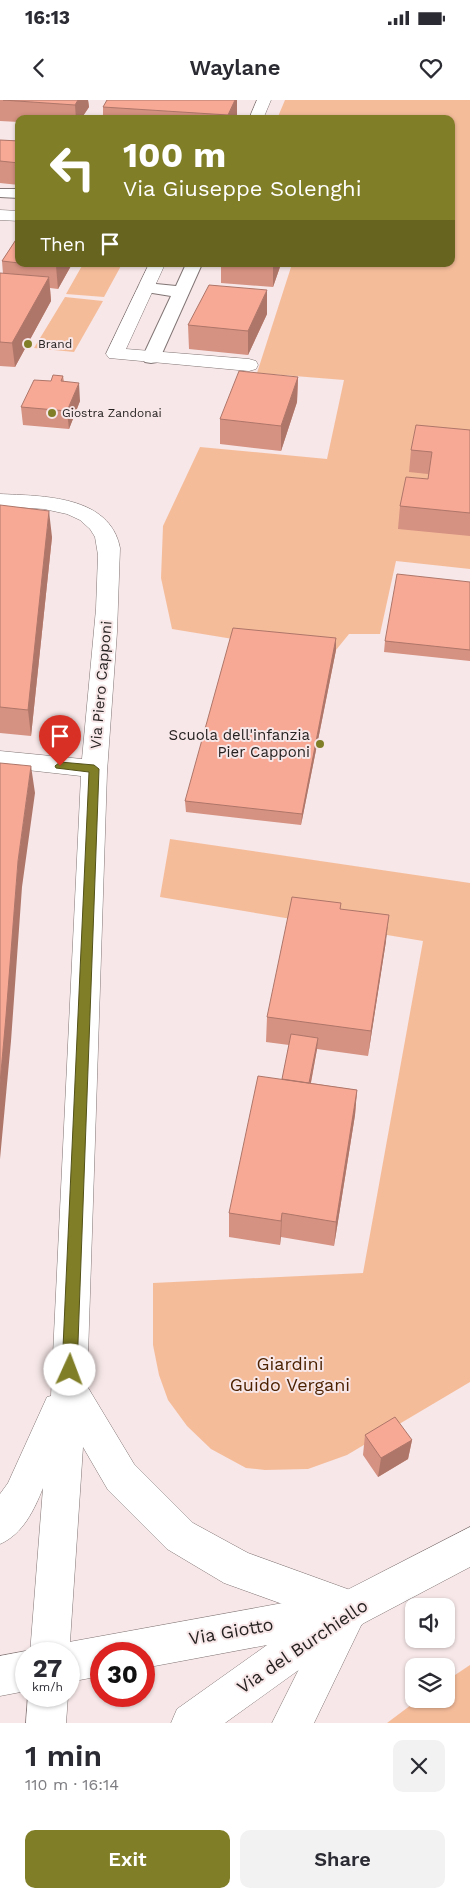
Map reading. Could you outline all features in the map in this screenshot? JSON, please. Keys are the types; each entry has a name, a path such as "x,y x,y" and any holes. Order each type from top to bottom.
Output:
{"street":[{"path":"258,115 264,100"},
{"path":"0,215 15,216"},
{"path":"156,267 115,354 249,365"},
{"name":"Via Piero Capponi","path":"0,500 67,507 83,513 97,524 105,534 109,546 107,621 94,769 69,1389 51,1642"},
{"path":"0,759 94,769"},
{"path":"0,1524 21,1496 69,1389"},
{"path":"69,1389 121,1477 180,1536 238,1569 350,1609 292,1723"},
{"name":"Via del Burchiello","path":"191,1723 350,1609 470,1546"},
{"name":"Via Giotto","path":"155,1646 350,1609"},
{"path":"0,1676 15,1673"},
{"path":"46,1723 47,1707"}],"lane":[{"path":"0,193 15,194"},
{"path":"152,358 193,267"},
{"path":"146,288 181,292"}],"green space":[{"path":"285,100 470,100 470,569 396,561 380,634 349,634 336,650 233,639 172,629 161,578 163,526 200,447 327,459 344,380 257,373 291,267 455,267 455,115 279,115"},
{"path":"81,267 120,267 104,297 66,294"},
{"path":"65,297 103,301 74,352 34,348"},
{"name":"Giardini Guido Vergani","path":"170,839 470,883 470,1382 347,1455 308,1469 265,1470 246,1468 211,1449 187,1426 168,1400 159,1375 153,1345 153,1283 363,1273 423,941 160,897"},
{"path":"470,1665 470,1723 387,1723 407,1708 455,1708 455,1675"}],"building":[{"path":"3,100 78,100 75,105"},
{"path":"107,100 235,100 228,115 103,107"},
{"path":"0,140 15,141 15,163 0,161"},
{"path":"15,241 15,263 2,261"},
{"path":"0,273 49,277 12,343 0,342"},
{"path":"209,285 267,290 248,331 188,325"},
{"path":"239,371 298,377 281,426 220,419"},
{"path":"53,375 63,376 61,381 79,383 67,411 21,407 34,380 51,381"},
{"path":"416,425 470,430 470,513 400,506 406,477 428,479 432,452 411,450"},
{"path":"0,505 49,511 28,710 0,707"},
{"path":"397,574 470,582 470,650 385,641"},
{"path":"233,628 336,638 302,814 185,801"},
{"path":"0,763 31,766 18,861 0,1083"},
{"path":"292,897 341,903 340,909 389,915 371,1031 267,1017"},
{"path":"291,1034 318,1038 309,1083 282,1079"},
{"path":"258,1076 357,1090 336,1222 282,1213 281,1221 229,1213"},
{"path":"395,1417 412,1440 381,1458 365,1435"}],"place":[{"name":"Brand","path":"28,344"},
{"name":"Giostra Zandonai","path":"52,413"},
{"name":"Scuola dell'infanzia Pier Capponi","path":"320,744"}],"route":[{"path":"60,766 94,769 70,1370"}]}
